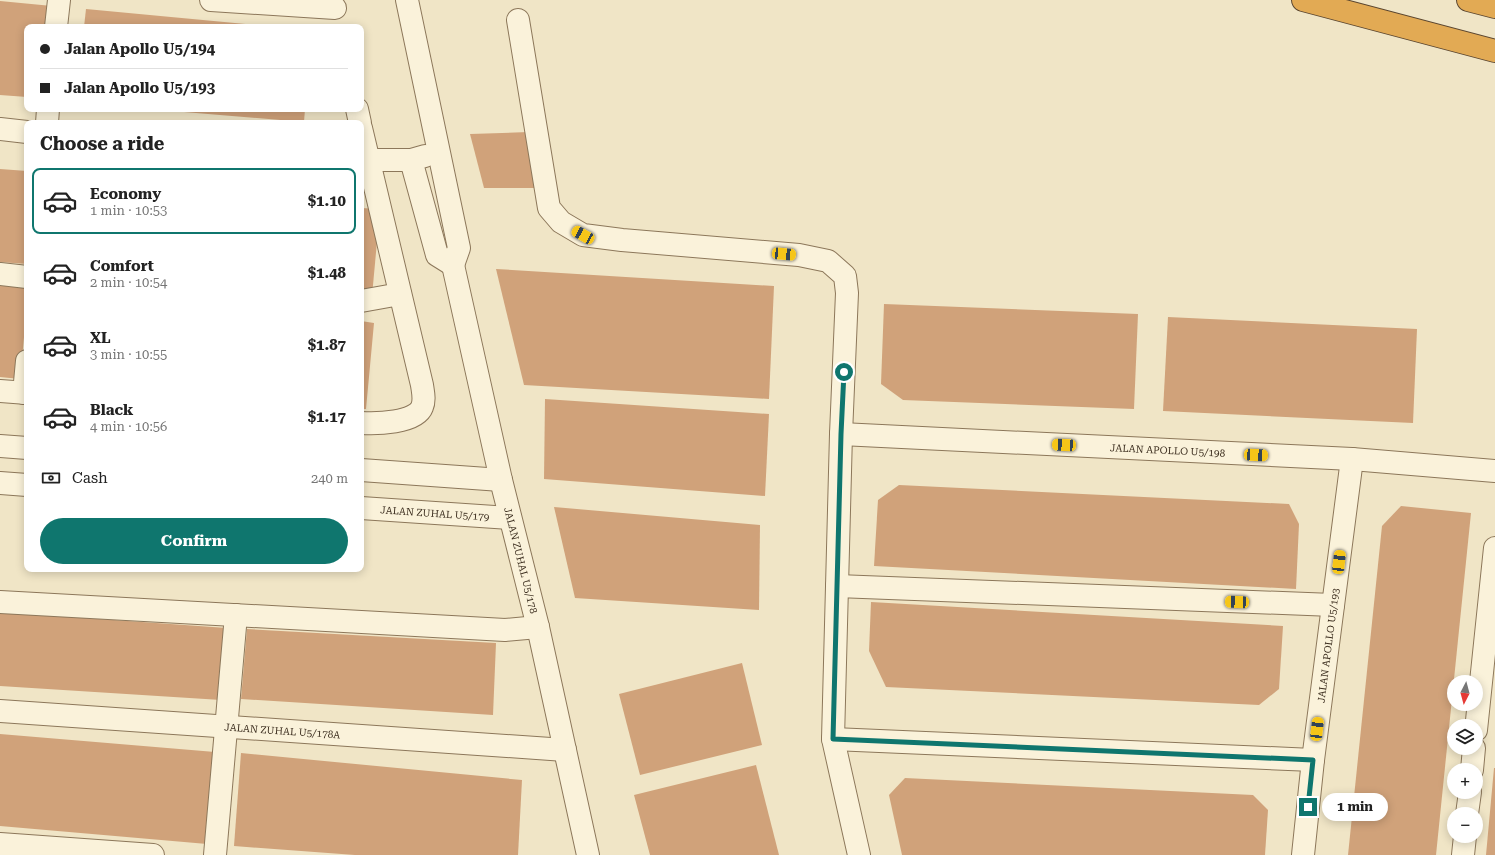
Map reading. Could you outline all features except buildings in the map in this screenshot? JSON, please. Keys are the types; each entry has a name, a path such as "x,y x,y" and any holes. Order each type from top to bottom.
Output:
{"highway":[{"path":"1303,0 1495,51"},
{"path":"1468,0 1495,7"}],"street":[{"path":"56,24 59,0"},
{"path":"211,0 336,12"},
{"path":"407,0 459,248 453,265 437,255 411,160"},
{"path":"518,20 549,208 561,222 583,235 622,240 799,255 828,261 845,276 847,293 841,434 833,739 859,855"},
{"path":"0,130 24,132"},
{"path":"364,423 385,423 403,419 416,414 421,408 424,400 422,385 400,294 365,161 411,160 440,152"},
{"name":"JALAN ZUHAL U5/178","path":"453,265 501,480 538,627 588,855"},
{"path":"0,274 24,277"},
{"path":"364,300 400,294"},
{"path":"0,391 24,393"},
{"name":"JALAN APOLLO U5/198","path":"841,434 1352,459 1495,471"},
{"path":"0,446 24,448"},
{"name":"JALAN APOLLO U5/193","path":"1303,855 1313,760 1352,459"},
{"path":"364,470 501,480"},
{"path":"0,483 24,485"},
{"name":"JALAN ZUHAL U5/179","path":"364,508 510,518"},
{"path":"1477,719 1495,548"},
{"path":"837,586 1333,606"},
{"path":"0,602 505,630 538,627"},
{"path":"215,855 236,615"},
{"name":"JALAN ZUHAL U5/178A","path":"0,711 565,750"},
{"path":"833,739 1313,760"},
{"path":"1463,855 1464,843"},
{"path":"0,844 153,855"}],"route":[{"path":"844,372 833,739 1313,760 1308,807"}]}
